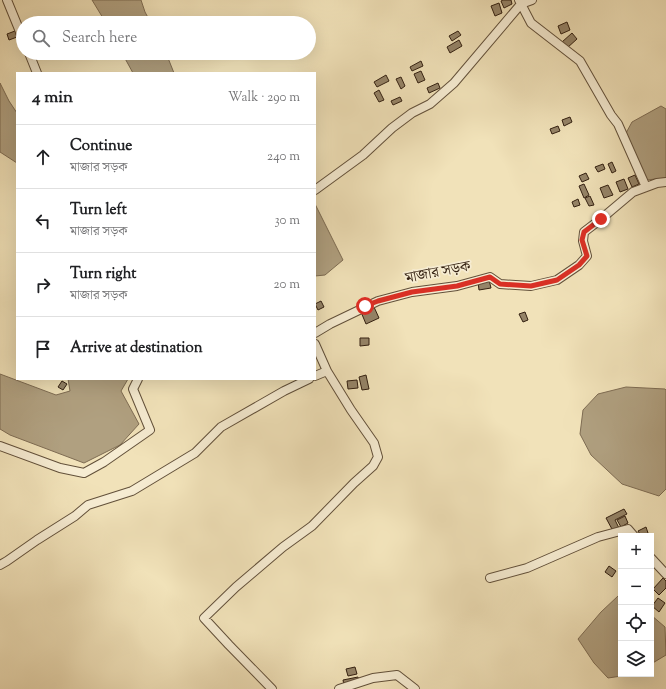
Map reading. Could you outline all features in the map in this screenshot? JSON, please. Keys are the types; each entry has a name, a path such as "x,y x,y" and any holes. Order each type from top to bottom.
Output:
{"street":[{"path":"7,0 16,22"},
{"path":"316,189 363,155 392,128 412,113 430,104 454,83 520,2 532,0"},
{"path":"520,2 531,23 580,61 611,115 618,124 646,187"},
{"path":"32,60 37,72"},
{"name":"মাজার সড়ক","path":"316,331 378,301 412,292 457,286 490,277 500,284 531,286 557,280 579,265 587,256 582,240 584,232 633,192 657,183 666,182"},
{"path":"272,689 204,618 236,587 283,547 312,526 354,483 373,466 378,457 374,443 351,410 327,371 316,346"},
{"path":"316,376 327,371"},
{"path":"0,446 60,468 84,472 104,462 150,430 133,389 138,380"},
{"path":"0,565 7,562 37,540 75,516 88,505 132,491 195,453 221,427 284,391 307,380"},
{"path":"490,578 527,568 598,537 628,529 631,533"},
{"path":"654,561 666,574"},
{"path":"339,689 373,678 397,675 415,689"}],"shaded area":[{"path":"92,0 141,0 147,16 102,16"},
{"path":"126,60 169,60 174,72 132,72"},
{"path":"0,83 16,112 16,162 0,152"},
{"path":"661,106 666,109 666,178 646,180 626,133 632,122"},
{"path":"316,206 343,260 325,275 316,276"},
{"path":"0,374 56,395 70,391 68,380 127,380 121,391 139,424 120,445 84,463 10,435 0,429"},
{"path":"626,387 666,390 666,489 659,496 622,484 591,455 580,434 583,410 598,394"},
{"path":"618,596 618,677 608,678 594,663 578,639 601,612"},
{"path":"654,618 665,627 666,655 654,662"}],"building":[{"path":"511,0 512,4 504,8 501,1"},
{"path":"499,3 502,13 495,16 491,6"},
{"path":"567,22 570,30 561,34 558,26"},
{"path":"15,31 16,37 9,40 7,34"},
{"path":"458,31 461,35 452,41 449,36"},
{"path":"572,33 577,39 567,48 562,42"},
{"path":"459,40 462,46 450,53 447,47"},
{"path":"421,61 423,66 412,71 410,67"},
{"path":"421,71 425,80 418,83 414,74"},
{"path":"386,75 389,81 377,87 374,82"},
{"path":"401,77 405,86 401,89 396,79"},
{"path":"438,83 440,88 429,93 427,88"},
{"path":"379,90 384,100 379,102 374,93"},
{"path":"400,97 402,101 393,105 391,101"},
{"path":"570,117 572,122 564,126 562,120"},
{"path":"558,126 560,131 552,134 550,129"},
{"path":"612,162 616,171 612,173 608,164"},
{"path":"603,164 605,169 598,172 595,167"},
{"path":"586,173 589,179 582,182 579,176"},
{"path":"635,175 639,184 632,187 628,178"},
{"path":"624,179 628,189 620,192 616,182"},
{"path":"584,184 589,195 584,198 579,186"},
{"path":"608,185 613,195 604,198 600,188"},
{"path":"590,196 594,205 589,206 585,198"},
{"path":"578,199 580,205 574,207 572,202"},
{"path":"489,280 491,288 479,290 478,282"},
{"path":"321,301 324,307 318,310 316,304"},
{"path":"374,307 379,318 366,324 361,312"},
{"path":"525,312 528,320 523,322 519,314"},
{"path":"360,338 369,338 369,345 360,346"},
{"path":"366,375 369,389 362,390 359,377"},
{"path":"357,380 358,388 348,389 347,381"},
{"path":"62,381 67,384 63,390 58,387"},
{"path":"624,509 627,514 615,520 619,528 613,531 606,518"},
{"path":"625,516 628,523 621,527 617,520"},
{"path":"646,527 648,533 639,533 638,531"},
{"path":"609,566 616,571 612,577 605,572"},
{"path":"663,578 666,581 666,588 659,595 654,590 654,588"},
{"path":"658,598 665,603 659,612 654,608 654,603"},
{"path":"355,667 357,674 348,676 346,669"},
{"path":"358,677 359,681 344,685 343,680"}],"route":[{"path":"365,306 412,292 457,286 490,277 500,284 531,286 557,280 579,265 587,256 582,240 584,232 601,219"}]}
